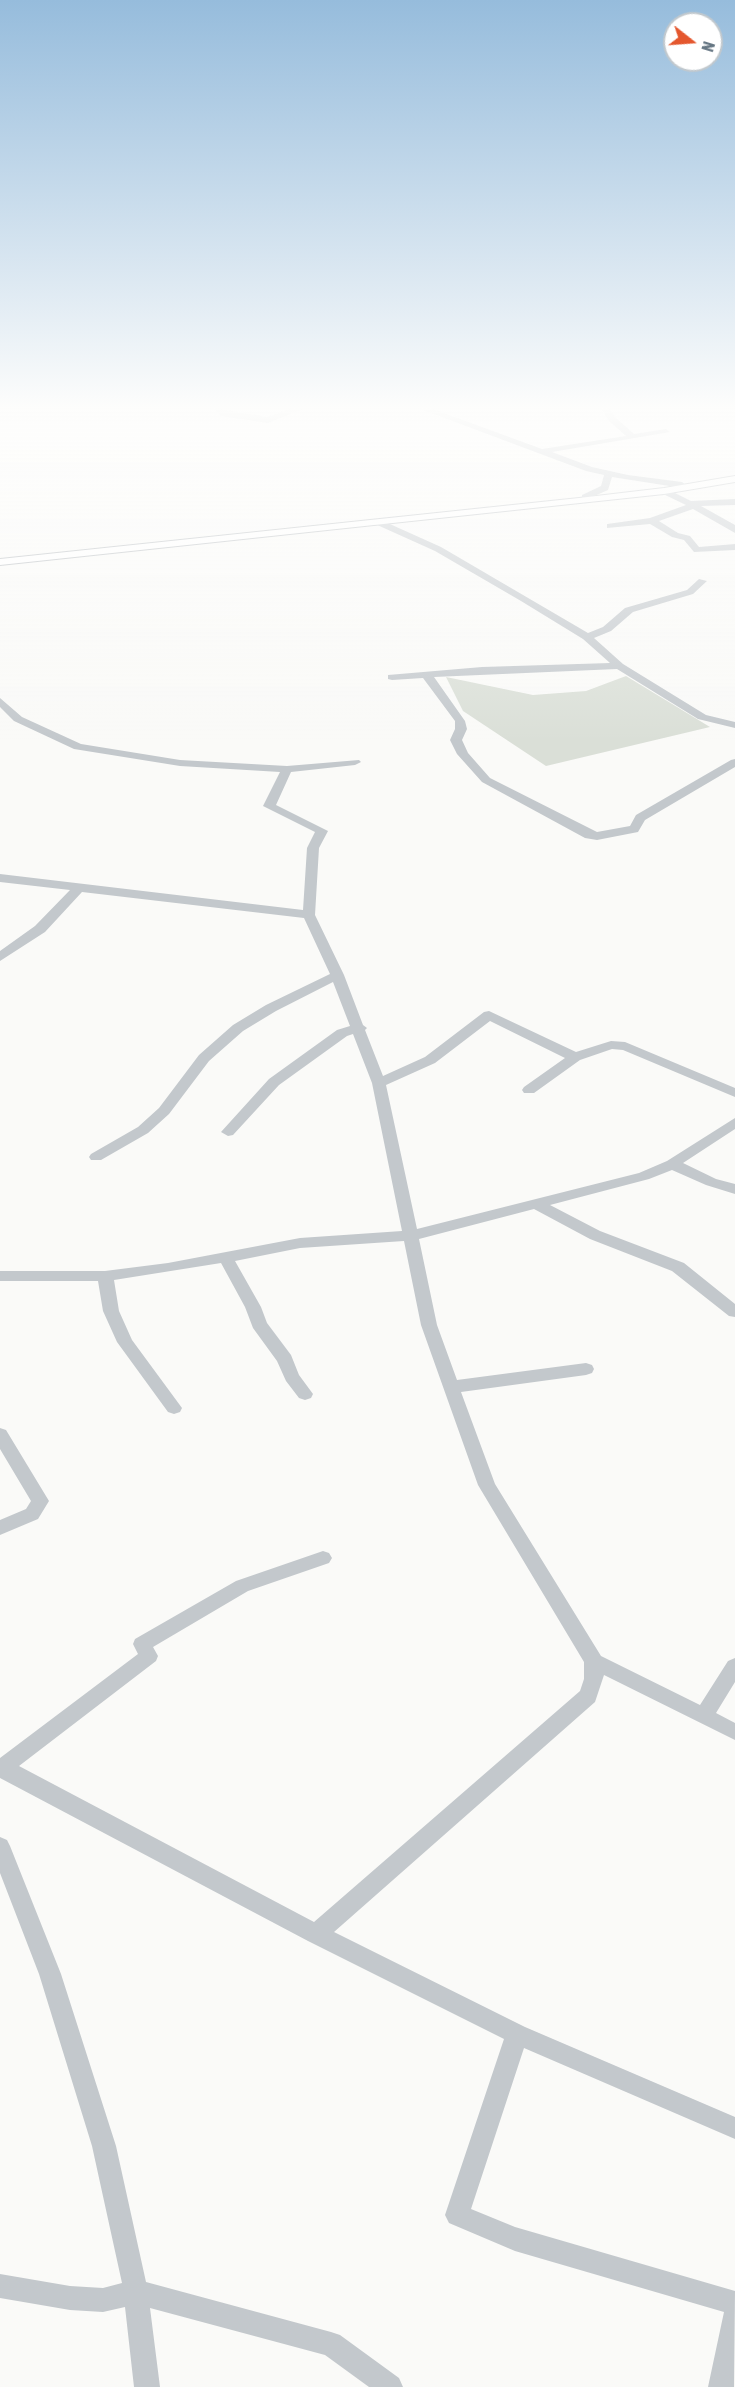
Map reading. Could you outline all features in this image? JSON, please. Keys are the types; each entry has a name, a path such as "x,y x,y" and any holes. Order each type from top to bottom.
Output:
{"main road":[{"path":"0,560 377,519"},
{"path":"0,560 402,519"}],"street":[{"path":"610,526 656,519"},
{"path":"721,519 735,531"},
{"path":"652,521 675,535 687,537 697,550 735,547"},
{"path":"378,522 438,549 587,637 620,666 702,717 712,722 735,725"},
{"path":"587,637 607,629 629,610 690,592 702,582"},
{"path":"392,677 620,666"},
{"path":"426,674 460,721 461,729 456,740 463,753 486,780 589,836 634,829 640,818 735,762"},
{"path":"0,701 18,719 78,747 180,763 287,769 355,762"},
{"path":"287,769 269,806 322,831 313,848 309,915 360,1028 379,1083 429,1325 487,1485 594,1661 594,1679 588,1696 316,1934"},
{"path":"0,878 309,915"},
{"path":"0,957 40,929 78,889"},
{"path":"96,1157 143,1130 164,1111 204,1058 238,1028 271,1008 337,975"},
{"path":"379,1083 430,1060 489,1015 575,1057"},
{"path":"228,1132 274,1082 342,1033 360,1028"},
{"path":"529,1090 575,1057 611,1045 625,1046 735,1093"},
{"path":"0,1276 105,1276 168,1268 300,1242 410,1236 644,1176 672,1164 732,1128"},
{"path":"672,1164 711,1182 735,1189"},
{"path":"536,1204 595,1235 678,1267 735,1312"},
{"path":"225,1257 253,1307 259,1324 285,1359 292,1377 304,1394"},
{"path":"105,1276 111,1311 125,1342 174,1407"},
{"path":"451,1387 586,1369"},
{"path":"0,1434 40,1501 32,1514 0,1528"},
{"path":"323,1558 242,1586 142,1644 149,1656 2,1768 316,1934 517,2034 735,2128"},
{"path":"594,1661 735,1732"},
{"path":"704,1715 735,1666"},
{"path":"0,1846 50,1974 104,2146 136,2292 147,2387"},
{"path":"517,2034 457,2215 514,2240 735,2303"},
{"path":"0,2286 70,2298 103,2300 136,2292 331,2344 390,2387"},
{"path":"720,2387 735,2316"}],"shaded area":[{"path":"626,676 710,727 546,766 463,711 446,677 533,695 586,691"}]}
